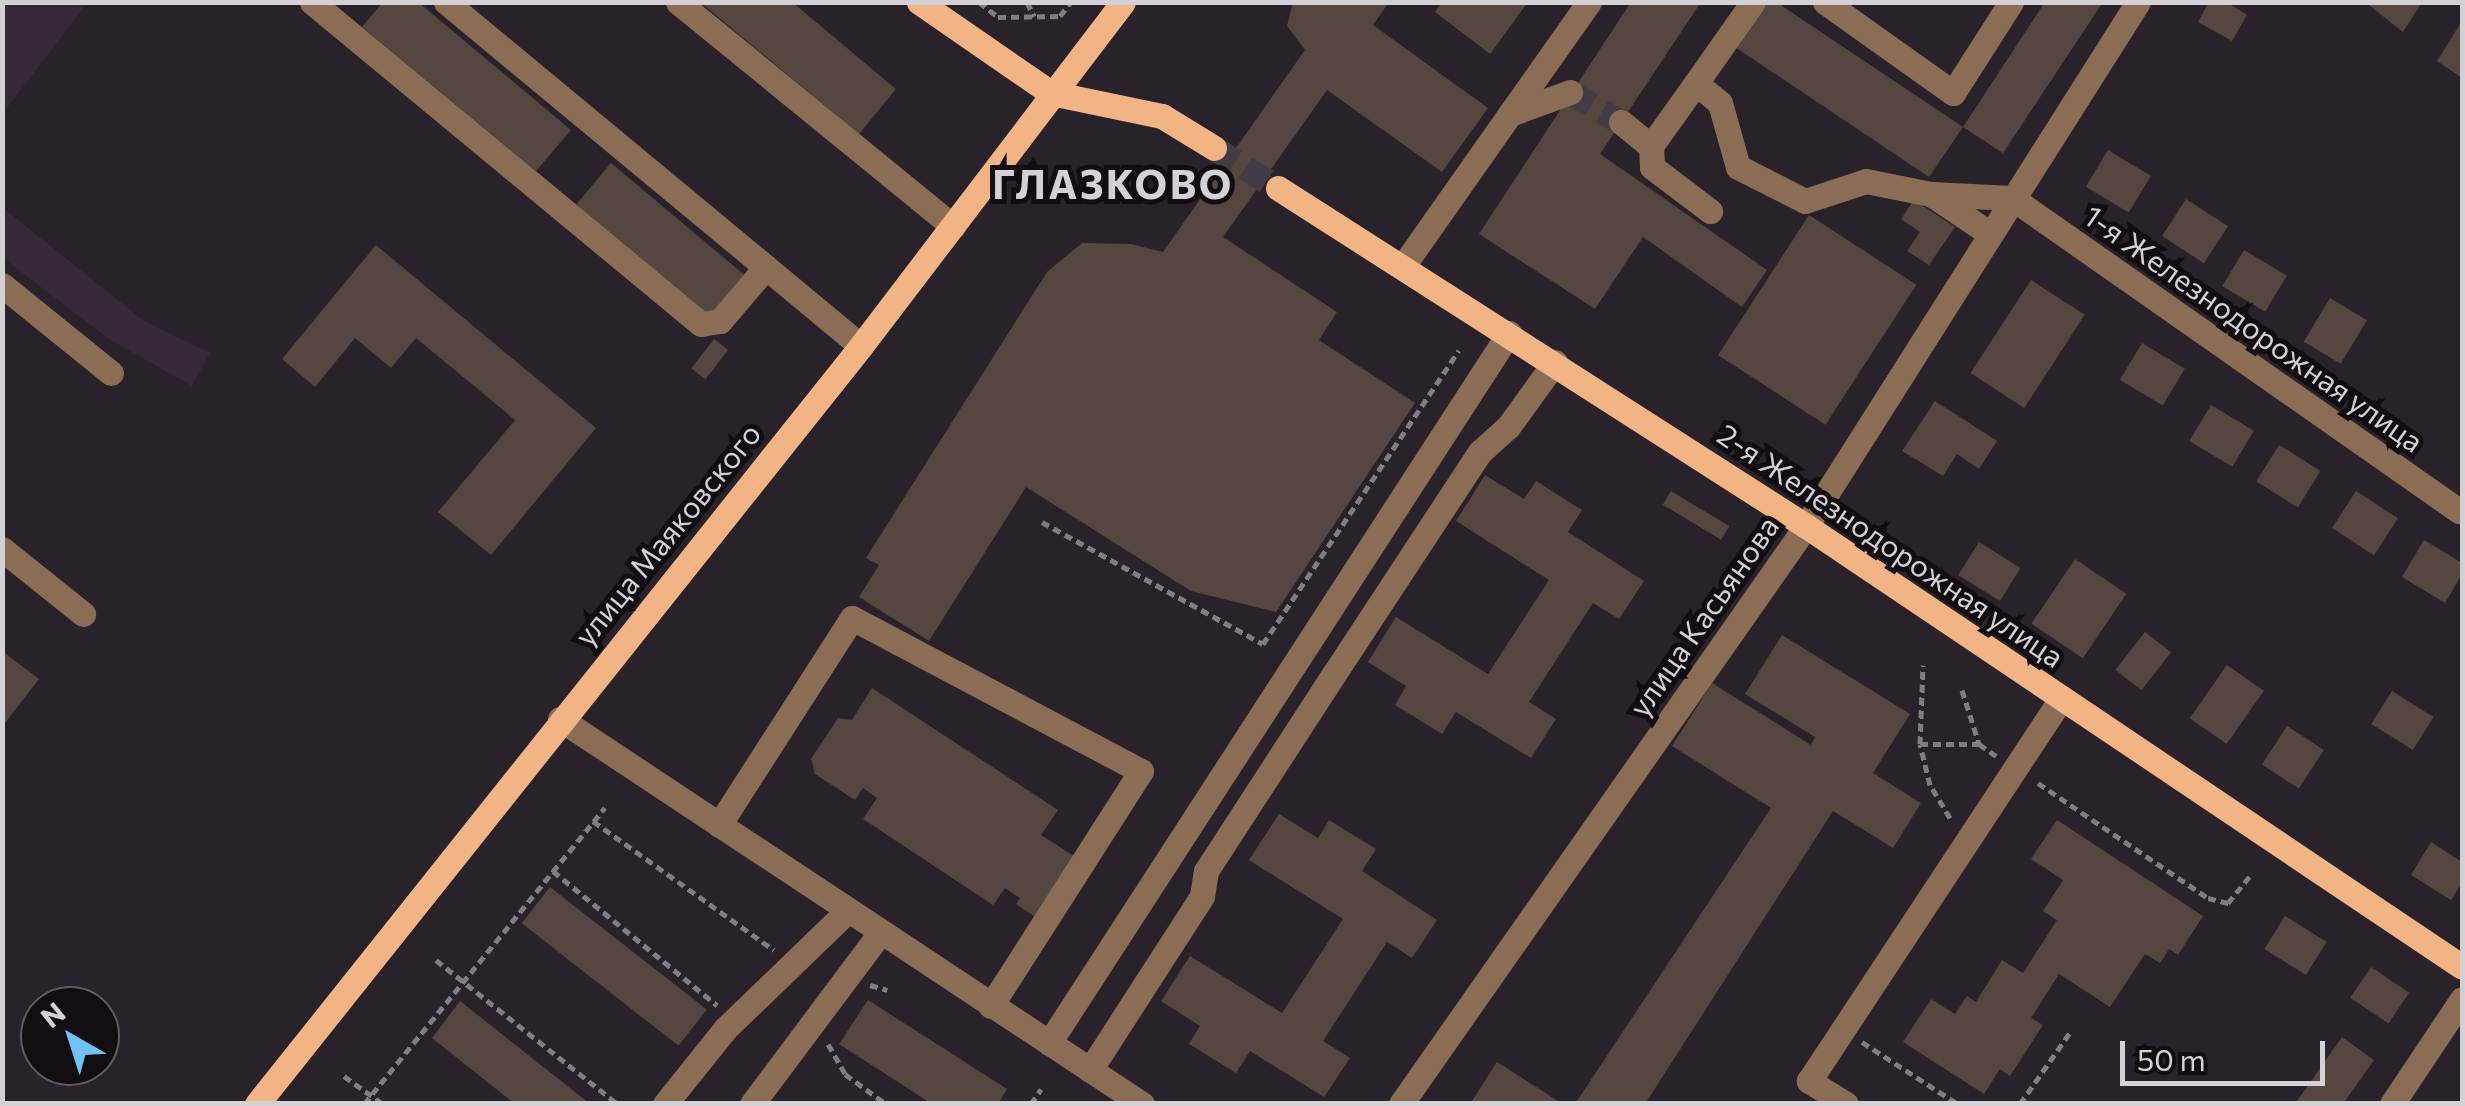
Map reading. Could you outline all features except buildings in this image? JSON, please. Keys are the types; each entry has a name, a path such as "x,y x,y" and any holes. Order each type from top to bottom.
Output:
{"main road":[{"path":"920,2 1051,93 1162,116 1214,148"},
{"name":"улица Маяковского","path":"256,1104 860,346 1124,2"},
{"name":"2-я Железнодорожная улица","path":"1278,188 1806,526 2462,966"}],"street":[{"path":"312,2 701,324 720,321 766,266"},
{"path":"446,2 860,346"},
{"path":"678,2 953,226"},
{"path":"1403,266 1589,2"},
{"path":"1710,210 1652,167 1652,146 1754,2"},
{"path":"1825,2 1954,93 2011,2"},
{"name":"улица Касьянова","path":"1401,1104 1806,526 2138,2"},
{"path":"1696,84 1720,103 1738,167 1805,202 1866,180 1931,194 2012,198"},
{"path":"1510,114 1570,92"},
{"path":"1622,122 1652,146"},
{"path":"1931,194 1989,233"},
{"name":"1-я Железнодорожная улица","path":"2012,198 2460,512"},
{"path":"2,285 111,374"},
{"path":"1049,1043 1508,333"},
{"path":"1090,1070 1202,896 1206,871 1365,626 1480,452 1508,427 1554,362"},
{"path":"2,549 82,614"},
{"path":"719,825 852,618 1141,772 990,1006"},
{"path":"1846,1104 1810,1080 2062,698"},
{"path":"560,719 1142,1104"},
{"path":"665,1104 735,1020 848,911"},
{"path":"752,1104 880,932"},
{"path":"2392,1104 2462,999"}],"path":[{"path":"979,2 998,16 1060,16 1071,2"},
{"path":"1026,2 1034,16"},
{"path":"1042,522 1264,644 1459,350"},
{"path":"1923,665 1920,744 1930,786 1952,816 1942,831"},
{"path":"1962,690 1979,744"},
{"path":"1920,744 1979,744 2208,898 2228,902 2251,875"},
{"path":"364,1104 605,807"},
{"path":"593,821 793,963"},
{"path":"553,871 735,1020"},
{"path":"436,960 618,1104"},
{"path":"1843,1030 1958,1104"},
{"path":"2020,1104 2071,1031"},
{"path":"845,1074 886,1104"},
{"path":"344,1076 382,1104"},
{"path":"1030,1104 1040,1089"}],"shaded area":[{"path":"2,3 87,3 3,113"},
{"path":"3,208 144,321 210,353 192,386 109,339 3,258"}],"tunnel":[{"path":"1570,92 1621,122"},
{"path":"1214,148 1278,188"}],"district":[{"name":"ГЛАЗКОВО","path":"1113,183"}]}
